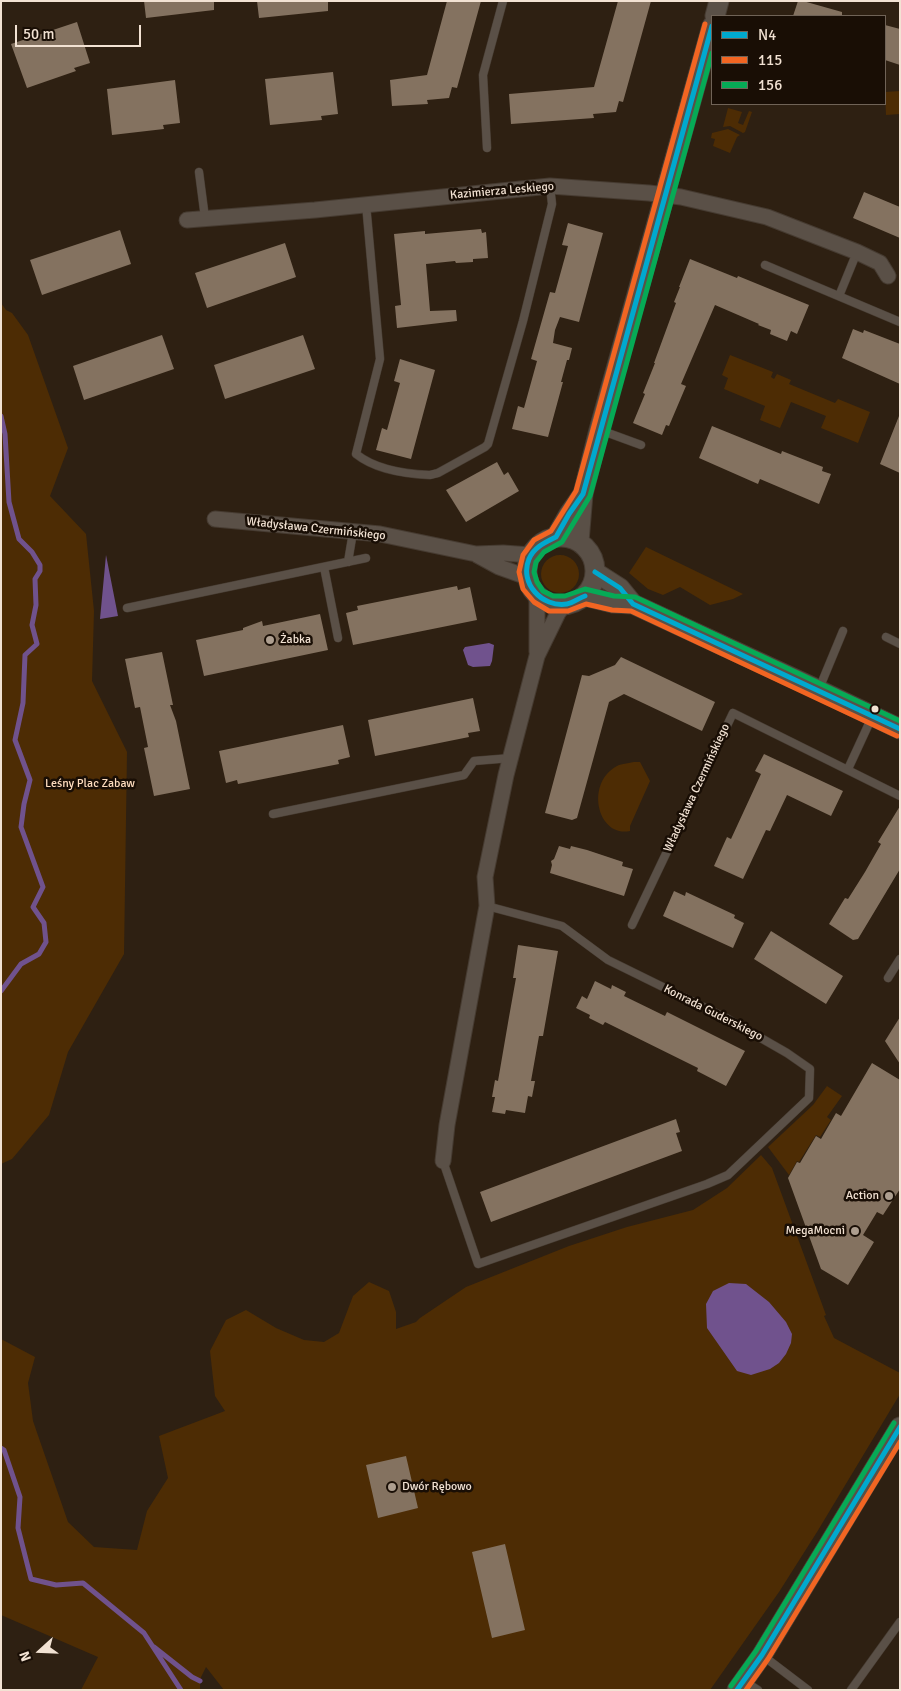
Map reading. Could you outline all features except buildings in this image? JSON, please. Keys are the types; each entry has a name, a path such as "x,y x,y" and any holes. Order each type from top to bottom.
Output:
{"street":[{"path":"715,15 719,1"},
{"path":"579,542 583,494 711,30"},
{"name":"Kazimierza Leskiego","path":"187,220 315,210 550,186 666,195 767,217 857,252 880,263 888,276"},
{"path":"556,537 583,494"},
{"name":"Władysława Czermińskiego","path":"215,519 380,534 476,554 504,553 530,555"},
{"path":"556,537 568,537 579,542 588,550 594,560 596,572 592,585 585,596 575,603 564,605 550,604 537,596 531,588 527,577 530,555 541,543 556,537"},
{"name":"Władysława Czermińskiego","path":"476,554 499,567 527,577"},
{"path":"596,572 620,588 634,604"},
{"path":"537,596 537,656"},
{"path":"585,596 613,603 634,604 900,729"},
{"path":"443,1161 447,1125 487,906 485,877 510,758 537,656 558,613 564,605"},
{"path":"746,1687 762,1655 900,1427"}],"lane":[{"path":"487,148 483,75 503,1"},
{"path":"199,172 205,218"},
{"path":"366,204 380,359 356,454 366,462 378,467 430,475 438,473 485,448 488,444 523,321 552,204 550,186"},
{"path":"839,296 857,252"},
{"path":"766,265 900,322"},
{"path":"600,430 641,445"},
{"path":"348,562 353,532"},
{"path":"126,608 366,558"},
{"path":"324,567 338,638"},
{"path":"819,690 843,631"},
{"path":"886,637 900,644"},
{"name":"Władysława Czermińskiego","path":"632,925 733,713 900,796"},
{"path":"848,769 873,716"},
{"path":"273,814 464,775 474,761 510,758"},
{"name":"Konrada Guderskiego","path":"443,1161 478,1264 728,1176 809,1098 810,1069 788,1053 726,1018 608,960 562,926 487,906"},
{"path":"888,978 900,959"},
{"path":"851,1690 900,1622"},
{"path":"762,1655 808,1690"}],"green space":[{"path":"900,91 900,114 886,115 886,92"},
{"path":"728,108 742,112 738,123 743,125 749,111 752,112 745,132 743,133 730,126 723,127"},
{"path":"728,129 740,135 737,137 730,153 713,146 715,139 711,138 712,133"},
{"name":"Leśny Plac Zabaw","path":"1,303 6,310 12,313 28,335 68,448 50,496 86,534 94,611 92,681 127,752 124,954 68,1052 49,1115 12,1159 1,1164"},
{"path":"730,355 773,372 771,377 774,379 777,374 791,380 789,384 835,403 838,399 870,412 858,443 821,428 826,416 791,402 780,428 760,420 765,406 724,389 728,378 722,375"},
{"path":"646,547 743,594 733,599 710,605 680,587 663,595 648,589 629,573"},
{"path":"560,555 567,556 573,561 578,567 578,581 573,587 567,592 560,593 553,592 547,587 542,581 541,574 542,567 547,561 553,556"},
{"path":"640,762 650,781 630,826 630,831 619,831 609,826 603,817 599,807 598,795 601,783 608,773 619,765"},
{"path":"827,1086 842,1096 827,1117 831,1120 820,1137 816,1135 789,1175 768,1147 813,1105"},
{"path":"761,1155 772,1168 826,1315 824,1316 834,1338 900,1373 900,1394 779,1592 710,1690 224,1690 206,1667 200,1679 200,1690 81,1690 98,1657 1,1615 1,1339 35,1357 28,1383 33,1421 68,1522 94,1547 137,1550 147,1511 168,1478 159,1436 225,1411 215,1396 210,1351 226,1320 246,1310 276,1328 304,1340 324,1342 339,1333 353,1296 369,1282 389,1291 396,1312 396,1329 416,1322 466,1287 569,1246 627,1227 693,1210 727,1188"}],"shaded area":[{"path":"106,555 118,616 100,619"},
{"path":"489,643 494,645 490,666 473,667 468,665 463,650 465,647"},
{"path":"729,1283 746,1284 769,1302 786,1322 792,1334 791,1343 786,1354 779,1363 770,1369 751,1375 737,1371 707,1328 706,1304 713,1291"}],"waterway":[{"path":"1,416 5,434 9,502 19,539 32,552 40,565 40,571 35,579 36,605 32,625 37,644 25,655 23,703 15,740 30,780 21,827 43,887 33,907 44,923 46,942 39,954 21,964 1,991"},
{"path":"1,1448 4,1450 20,1497 18,1528 31,1579 56,1585 83,1583 144,1633 181,1690"},
{"path":"154,1647 192,1677 200,1681"}],"transit line":[{"name":"115","path":"705,24 576,491 551,531 534,540 523,555 519,572 523,589 534,602 549,611 568,611 586,604 612,610 631,611 897,736"},
{"name":"N4","path":"556,537 583,494 711,30"},
{"name":"156","path":"711,57 590,496 562,542 544,552 536,562 534,572 537,582 543,591 553,596 565,596 585,589 614,596 635,597 900,721"},
{"name":"N4","path":"556,537 541,545 531,555 527,568 527,577 530,585 541,598 558,604 567,604 585,596"},
{"name":"N4","path":"595,572 620,588 633,604 900,729"},
{"name":"156","path":"731,1686 756,1651 894,1423"},
{"name":"N4","path":"737,1690 762,1655 900,1427"},
{"name":"115","path":"746,1690 768,1659 900,1442"}],"place":[{"name":"Żabka","path":"270,640"},
{"name":"Action","path":"889,1196"},
{"name":"MegaMocni","path":"855,1231"},
{"name":"Dwór Rębowo","path":"392,1487"}]}
